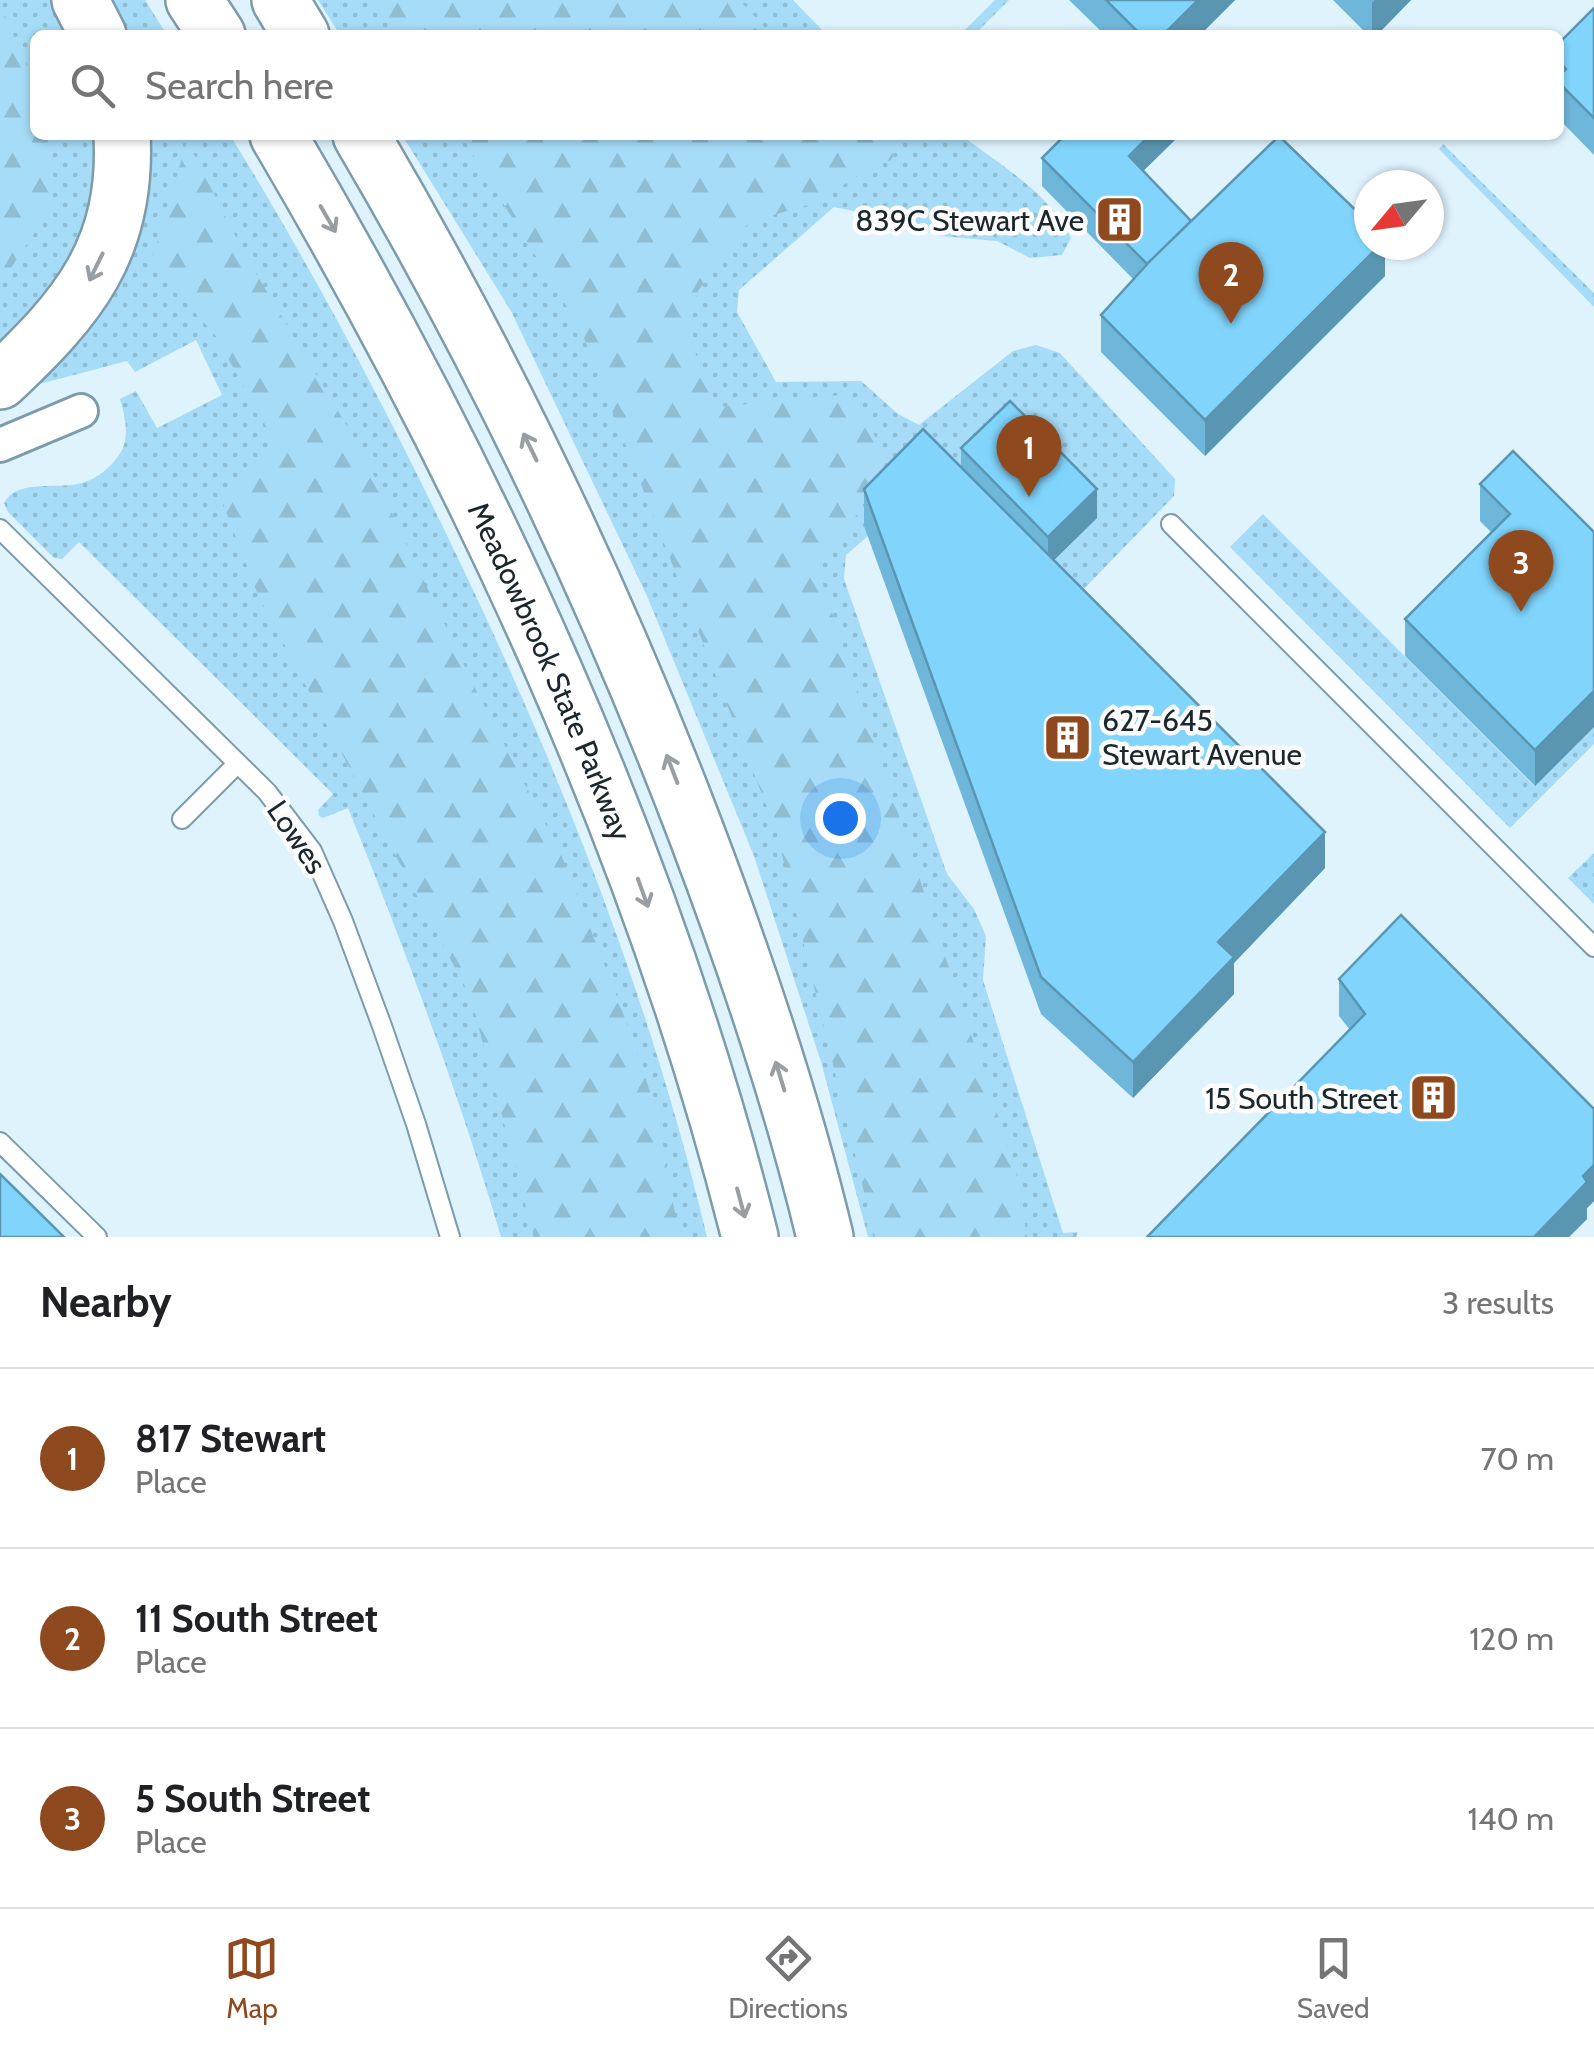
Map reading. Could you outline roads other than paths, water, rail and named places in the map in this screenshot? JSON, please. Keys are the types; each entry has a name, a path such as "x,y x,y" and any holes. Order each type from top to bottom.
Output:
{"highway":[{"path":"80,0 95,30"},
{"path":"194,0 213,30"},
{"path":"280,0 298,30"},
{"path":"0,381 67,314 99,262 119,196 122,140"},
{"name":"Meadowbrook State Parkway","path":"281,140 407,362 484,517 562,689 634,868 676,986 750,1237"},
{"path":"364,140 486,360 624,649 755,996 825,1237"}],"street":[{"path":"0,445 81,411"}],"lane":[{"path":"1171,524 1594,947"},
{"name":"Lowes","path":"0,529 280,806 323,872 405,1091 450,1237"},
{"path":"182,819 237,764"},
{"path":"0,1142 97,1237"}],"place":[{"name":"839C Stewart Ave","path":"1119,220"},
{"name":"11 South Street","path":"1231,324"},
{"name":"817 Stewart","path":"1029,497"},
{"name":"5 South Street","path":"1521,612"},
{"name":"627-645 Stewart Avenue","path":"1067,737"},
{"name":"15 South Street","path":"1433,1098"}]}
